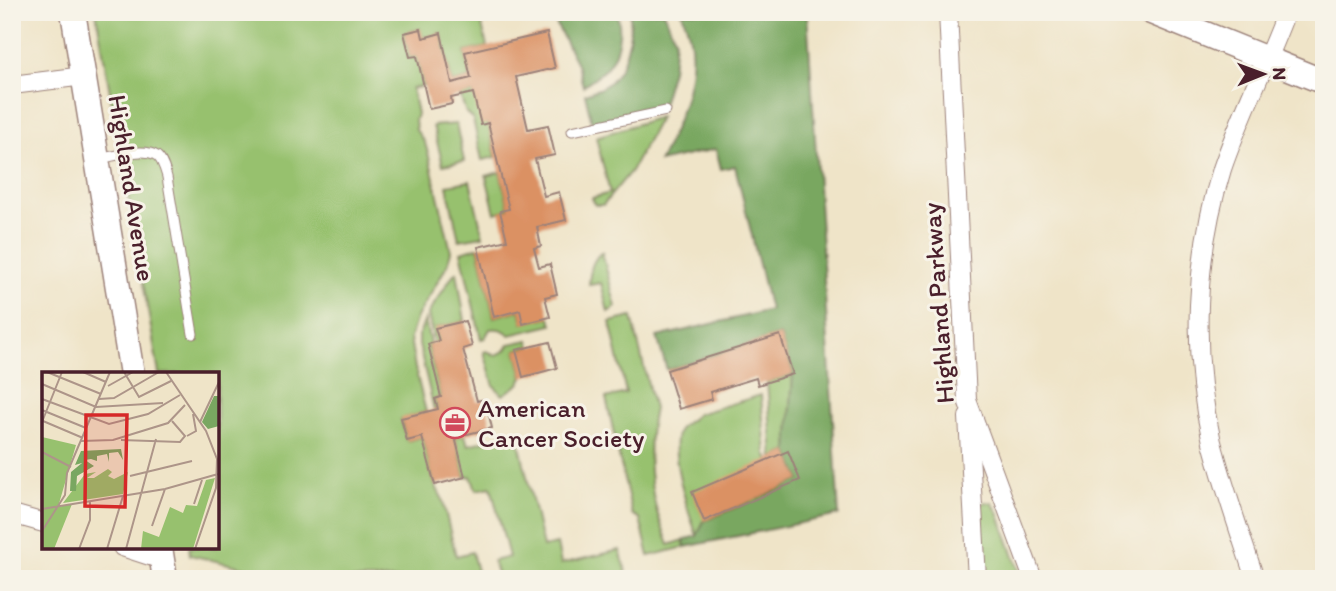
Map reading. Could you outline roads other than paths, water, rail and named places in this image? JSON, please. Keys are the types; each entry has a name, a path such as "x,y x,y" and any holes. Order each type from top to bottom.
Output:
{"street":[{"name":"Highland Avenue","path":"74,12 132,372"},
{"name":"Highland Parkway","path":"948,12 967,400 1033,579"},
{"path":"1151,12 1324,82"},
{"path":"1255,579 1212,440 1202,385 1198,332 1202,268 1213,201 1230,145 1286,12"},
{"path":"12,85 84,76"},
{"path":"967,400 977,579"},
{"path":"18,515 42,522"},
{"path":"127,549 162,562"}],"lane":[{"path":"572,131 666,111"},
{"path":"97,159 145,152 156,155 162,162 167,177 192,334"}],"place":[{"name":"American Cancer Society","path":"455,423"}]}
